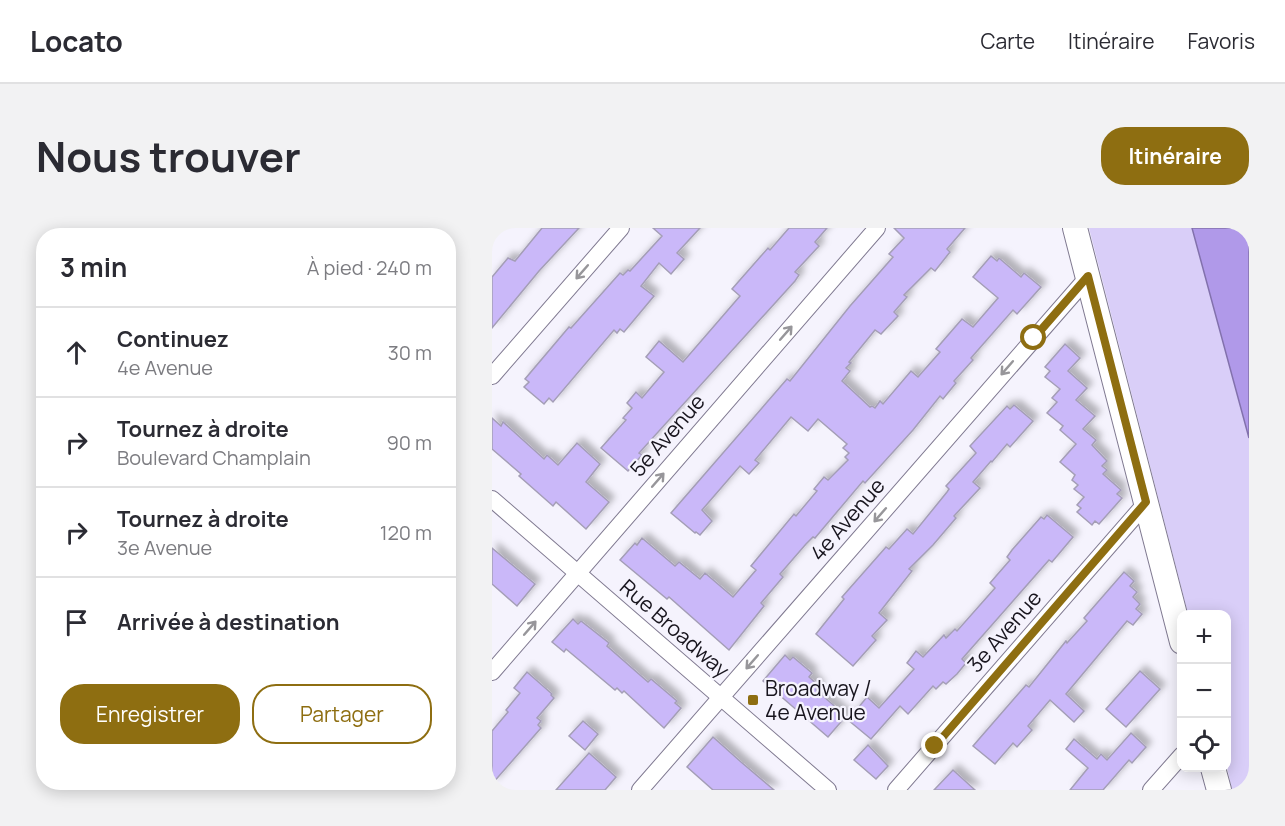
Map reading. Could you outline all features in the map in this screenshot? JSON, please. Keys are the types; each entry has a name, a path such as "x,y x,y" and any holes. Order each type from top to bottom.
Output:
{"main road":[{"path":"1075,228 1177,623"},
{"path":"1214,772 1219,790"}],"street":[{"path":"492,376 621,228"},
{"name":"5e Avenue","path":"492,672 877,228"},
{"name":"4e Avenue","path":"640,790 1088,276"},
{"name":"Rue Broadway","path":"492,499 828,790"},
{"name":"3e Avenue","path":"896,790 1146,502"},
{"path":"1151,790 1177,761"}],"shaded area":[{"path":"1089,228 1192,228 1249,438 1249,790 1232,790 1228,772 1231,772 1231,610 1187,610"},
{"path":"1192,228 1249,228 1249,438"}],"building":[{"path":"542,228 579,228 539,271 492,328 492,277 508,258 515,261"},
{"path":"653,228 700,228 677,253 684,259 671,274 659,263 641,286 654,296 624,332 620,329 617,333 614,330 553,402 549,398 544,404 524,387 529,382 525,379 569,327 571,328 620,273 623,275 628,270 630,271 662,236"},
{"path":"789,228 827,228 815,242 819,246 795,272 799,275 795,281 639,453 642,455 628,471 601,448 626,420 623,418 632,408 627,403 636,392 642,398 664,372 646,357 659,341 683,362 740,296 732,289"},
{"path":"894,228 965,228 947,249 950,252 935,271 931,268 904,295 907,297 894,312 898,316 881,334 875,330 849,362 851,363 846,368 850,371 842,381 870,407 875,408 880,401 883,404 911,371 918,377 940,352 936,349 962,319 973,327 998,298 973,277 991,256 997,261 999,258 1021,277 1024,273 1041,287 1017,314 1013,310 971,358 973,360 954,381 956,383 943,399 940,396 913,430 865,483 863,481 815,538 813,537 806,544 780,574 783,577 761,603 764,606 729,650 669,597 667,599 620,560 642,538 675,566 679,562 700,579 705,573 733,597 756,570 751,566 794,514 796,516 817,491 814,489 824,477 828,480 848,460 845,457 849,453 843,448 847,444 818,419 808,431 791,417 755,460 759,463 749,474 740,466 702,510 712,521 700,535 671,513 787,379 790,381 893,257 889,254 904,238"},
{"path":"1065,344 1080,358 1068,371 1087,388 1076,400 1095,416 1083,429 1096,440 1092,445 1107,461 1102,466 1107,470 1103,474 1121,490 1117,494 1122,498 1099,524 1095,521 1092,525 1077,512 1081,508 1077,505 1084,497 1074,489 1078,485 1072,480 1075,475 1060,462 1076,444 1060,430 1063,426 1047,413 1057,402 1052,398 1060,389 1045,377 1050,371 1045,367"},
{"path":"1014,405 1033,421 1010,447 1007,444 973,482 980,488 954,516 956,518 933,545 909,569 912,571 879,613 887,620 872,636 876,640 853,666 816,634 844,599 842,597 886,547 889,549 907,529 913,534 947,492 949,489 946,486 976,453 970,446 1007,406 1010,409"},
{"path":"492,418 501,426 503,422 544,459 547,455 558,465 577,443 600,464 586,482 609,502 586,529 556,502 553,506 492,449"},
{"path":"1047,515 1073,537 1052,562 1049,560 962,659 966,663 957,674 936,689 933,686 908,714 900,706 871,739 848,720 867,697 879,708 914,669 907,663 916,651 923,657 944,635 946,638 955,629 957,631 995,588 990,583 1010,560 1007,557 1012,550 1041,517 1044,519"},
{"path":"492,548 535,584 517,606 492,584"},
{"path":"1124,572 1134,581 1130,586 1137,592 1133,597 1140,604 1136,609 1142,614 1133,625 1127,621 1066,694 1084,711 1074,722 1050,700 1028,726 1032,730 1017,747 1013,743 995,764 973,746 1026,685 1029,687 1066,641 1067,643 1087,621 1084,618"},
{"path":"573,619 578,624 581,621 609,643 607,646 648,682 651,679 677,701 675,703 681,708 664,728 624,691 622,693 617,688 615,690 566,649 564,652 552,642"},
{"path":"785,655 790,660 793,657 812,673 809,677 819,686 816,690 846,716 828,737 763,681"},
{"path":"1140,671 1160,689 1126,727 1106,709"},
{"path":"527,672 554,698 537,718 541,721 538,725 541,728 492,784 492,731 520,693 514,688"},
{"path":"583,721 598,734 585,750 569,736"},
{"path":"1131,733 1146,747 1132,763 1129,760 1103,790 1070,790 1088,768 1066,749 1074,739 1097,759 1101,754 1107,760"},
{"path":"713,737 774,790 713,790 687,767"},
{"path":"868,745 888,766 876,779 854,760"},
{"path":"589,753 616,777 605,790 556,790"},
{"path":"953,770 975,790 934,790"}],"place":[{"name":"Broadway / 4e Avenue","path":"753,700"}],"route":[{"path":"935,746 1146,502 1088,276 1034,338"}]}
